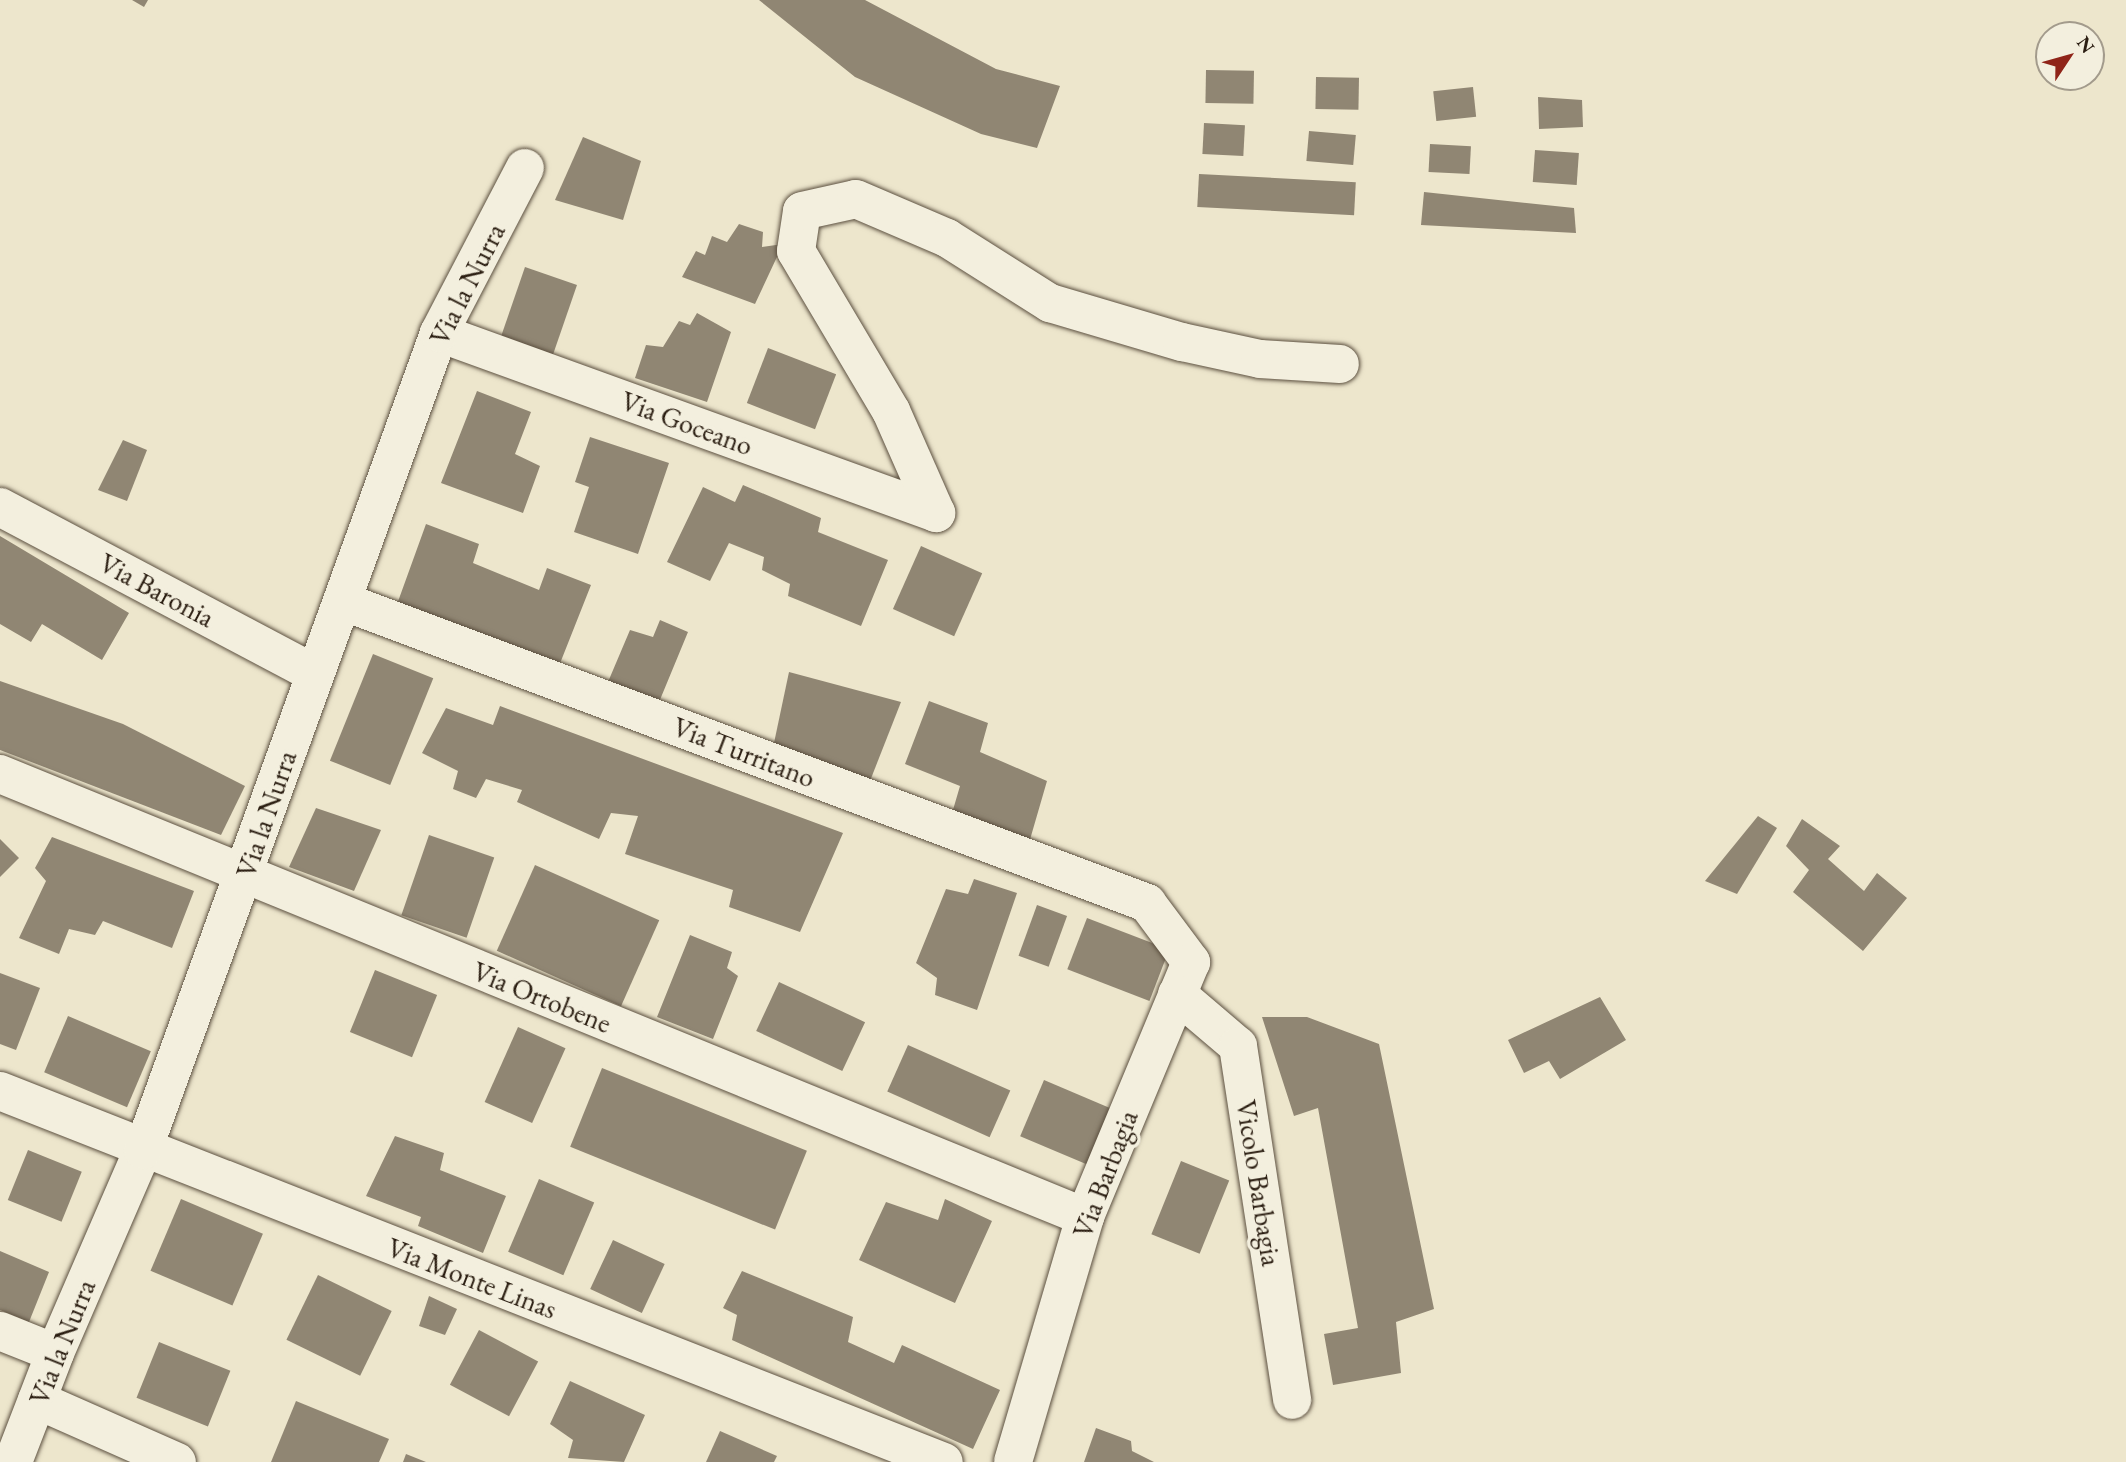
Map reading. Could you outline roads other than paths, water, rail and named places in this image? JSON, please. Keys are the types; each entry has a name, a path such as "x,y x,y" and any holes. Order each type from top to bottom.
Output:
{"street":[{"name":"Via la Nurra","path":"13,1462 55,1353 143,1150 245,877 314,673 439,334 525,168"},
{"name":"Via Goceano","path":"439,334 936,513 891,411 796,251 802,211 856,199 947,237 1050,303 1182,342 1260,359 1340,364"},
{"name":"Via Baronia","path":"0,507 314,673"},
{"name":"Via Turritano","path":"342,601 1146,903"},
{"name":"Via Ortobene","path":"0,774 245,877 1085,1217"},
{"name":"Via Barbagia","path":"1013,1462 1085,1217 1191,962 1146,903"},
{"name":"Vicolo Barbagia","path":"1177,994 1238,1046 1292,1400"},
{"name":"Via Monte Linas","path":"0,1091 143,1150 944,1462"},
{"path":"0,1331 55,1353"},
{"path":"37,1401 177,1462"}]}
